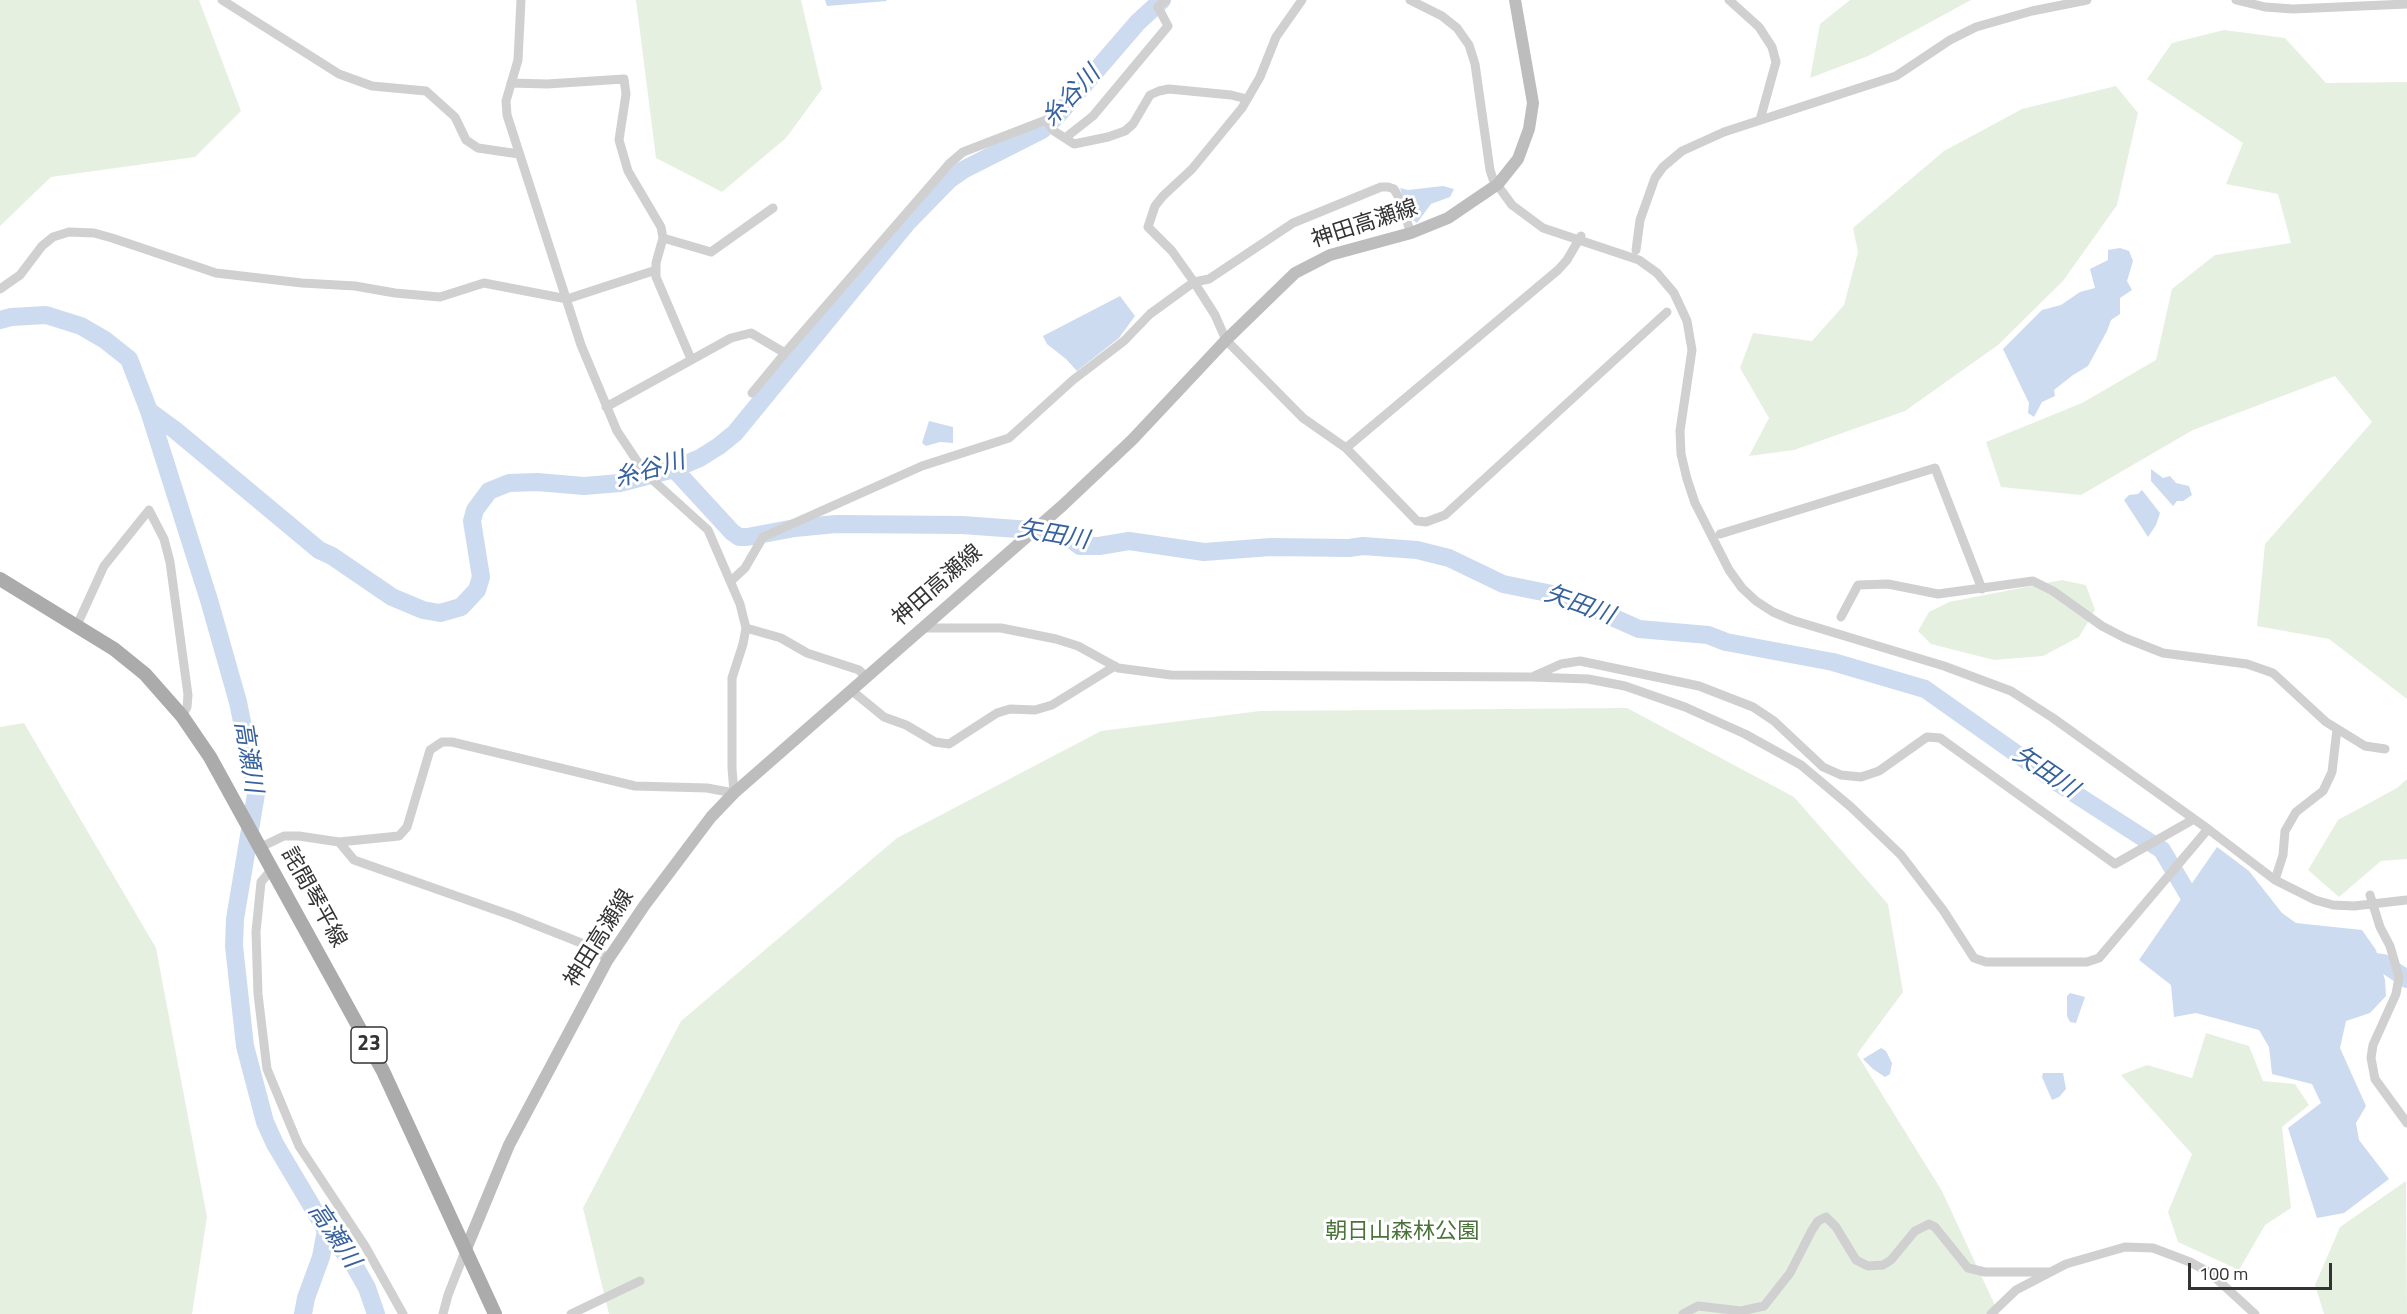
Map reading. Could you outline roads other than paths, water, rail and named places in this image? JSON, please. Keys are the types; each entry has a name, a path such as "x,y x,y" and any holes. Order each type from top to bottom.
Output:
{"main road":[{"name":"神田高瀬線","path":"465,1250 509,1145 607,960 644,906 711,817 734,793 1062,506 1132,440 1226,340 1295,273 1330,255 1411,233 1448,218 1498,184 1518,159 1528,129 1533,103 1515,0"},
{"name":"詫間琴平線","path":"0,579 114,649 145,674 182,717 210,757 383,1071 495,1314"}],"street":[{"path":"222,0 339,74 372,86 426,91 455,117 466,140 478,148 519,154"},
{"path":"261,847 284,836 339,842 393,838 404,833 430,750 442,742 452,742 635,786 707,788 734,793 732,684 746,628 731,581 708,530 641,468 617,431 581,345 507,115 506,101 518,60 520,0"},
{"path":"1065,138 1092,116 1168,26 1158,7 1166,0"},
{"path":"1302,0 1276,37 1260,77 1247,99 1203,156 1163,196 1150,217 1148,227 1172,251 1194,282 1215,315 1226,340 1303,418 1346,448 1417,521 1426,522 1444,515 1667,312"},
{"path":"1410,0 1442,16 1457,28 1469,45 1475,64 1486,156 1493,179 1512,205 1543,228 1579,238 1648,266 1667,283 1682,308 1692,350 1682,408 1681,454 1687,479 1695,503 1729,570 1756,602 1792,620 1944,666 2011,691 2053,718 2275,880 2315,900 2333,905 2372,900 2407,900"},
{"path":"1729,0 1759,27 1772,47 1776,62 1772,84 1760,120"},
{"path":"1636,250 1646,199 1663,167 1682,151 1724,132 1896,76 1950,40 1976,27 2032,11 2087,0"},
{"path":"2236,0 2265,7 2304,9 2407,4"},
{"path":"511,83 547,84 624,79 626,94 619,140 628,171 661,227 663,238 656,277 691,359"},
{"path":"752,393 784,353 963,152 1046,120 1054,131 1074,144 1108,137 1133,124 1150,95 1158,91 1169,89 1231,95 1247,99"},
{"path":"731,581 745,568 763,537 922,466 1009,438 1073,380 1124,341 1150,314 1194,282 1209,279 1293,223 1388,186 1394,189 1398,196 1411,233"},
{"path":"663,238 711,252 774,208"},
{"path":"0,289 20,275 42,246 52,237 69,232 94,233 112,238 216,273 302,283 355,286 395,293 440,297 484,283 567,299 656,270"},
{"path":"1346,448 1558,270 1567,260 1579,238"},
{"path":"606,407 731,338 751,333 784,353"},
{"path":"1720,534 1935,468 1982,589"},
{"path":"77,625 104,566 149,510 164,539 170,562 188,695 187,707 182,717"},
{"path":"1841,617 1858,585 1888,584 1938,594 2033,581 2053,591 2102,626 2163,653 2247,664 2273,673 2326,722 2365,746 2385,749"},
{"path":"746,628 782,638 807,653 859,670 866,677"},
{"path":"921,628 1001,628 1056,639 1078,646 1115,666 1171,675 1532,677 1588,679 1625,686 1685,707 1764,743 1801,765 1851,807 1901,855 1943,910 1974,958 1986,962 2087,962 2099,958 2208,829"},
{"path":"1532,677 1561,664 1580,661 1699,686 1752,707 1774,721 1823,767 1841,775 1861,777 1879,771 1927,737 1940,738 2115,864 2194,819"},
{"path":"851,690 884,717 906,725 935,742 949,744 997,713 1010,709 1035,710 1052,705 1115,666"},
{"path":"2275,880 2283,855 2286,831 2296,812 2323,791 2332,772 2337,729"},
{"path":"339,842 354,860 513,916 599,950 607,960"},
{"path":"273,868 261,882 256,933 258,994 267,1069 299,1146 364,1246 403,1314"},
{"path":"2372,900 2380,927 2390,945 2398,976 2396,994 2373,1045 2373,1069 2375,1079 2383,1093 2407,1123"},
{"path":"1683,1314 1698,1306 1741,1311 1764,1306 1790,1273 1818,1221 1826,1217 1836,1227 1856,1260 1868,1266 1882,1265 1891,1260 1915,1231 1929,1224 1935,1227 1968,1268 1985,1272 2051,1272"},
{"path":"1991,1314 2016,1290 2066,1264 2125,1247 2153,1248 2190,1262 2210,1273 2255,1314"},
{"path":"443,1314 465,1250"},
{"path":"571,1314 640,1281"}],"water":[{"path":"825,0 886,0 887,1 827,6"},
{"path":"1443,186 1454,189 1450,197 1431,204 1417,223 1410,218 1400,188 1408,190"},
{"path":"2120,248 2129,251 2133,261 2127,281 2132,290 2120,298 2120,314 2111,320 2088,366 2054,390 2055,396 2042,402 2034,417 2028,413 2029,403 2003,349 2042,310 2061,305 2080,292 2095,288 2090,269 2108,260 2108,250"},
{"path":"1120,296 1135,316 1119,338 1077,371 1047,344 1043,336"},
{"path":"929,421 953,427 953,443 940,442 926,446 922,443"},
{"path":"2151,469 2163,478 2170,476 2176,483 2189,486 2192,495 2183,501 2177,501 2173,506 2151,481"},
{"path":"2142,490 2160,513 2148,537 2124,500 2129,495 2138,494"},
{"path":"2217,847 2249,871 2282,913 2296,923 2362,930 2376,950 2385,980 2386,996 2370,1013 2346,1021 2340,1048 2366,1106 2356,1123 2359,1140 2389,1179 2344,1213 2317,1218 2288,1128 2321,1103 2312,1084 2272,1074 2269,1047 2259,1030 2196,1013 2174,1017 2171,985 2139,960"},
{"path":"2070,993 2085,997 2076,1023 2070,1022 2067,1016 2067,996"},
{"path":"1881,1048 1886,1051 1892,1063 1890,1074 1885,1077 1863,1059"},
{"path":"2043,1073 2063,1073 2066,1089 2059,1097 2052,1100 2042,1077"}],"waterway":[{"name":"糸谷川","path":"149,411 319,550 332,556 392,597 423,610 440,613 461,607 477,590 481,577 472,521 475,510 489,491 509,483 537,482 584,486 620,483 674,469 700,458 719,446 735,433 907,223 950,179 963,170 1042,130 1057,116 1138,22 1162,0"},
{"name":"高瀬川","path":"0,320 46,315 81,326 105,340 129,359 149,411 209,600 238,702 256,794 235,919 234,946 245,1046 265,1122 275,1144 326,1230 353,1263 367,1288 376,1314"},
{"name":"矢田川","path":"674,469 739,537 836,524 962,525 1031,530 1067,536 1080,546 1099,546 1129,541 1204,552 1271,547 1349,548 1363,546 1417,550 1449,558 1503,584 1567,597 1639,629 1708,635 1726,642 1833,662 1925,689 2055,781 2162,850 2199,913"},
{"name":"矢田川","path":"2356,960 2383,963 2407,979"},
{"path":"303,1314 306,1298 321,1257 326,1230"}],"park label":[{"name":"朝日山森林公園","path":"1402,1233"}]}
